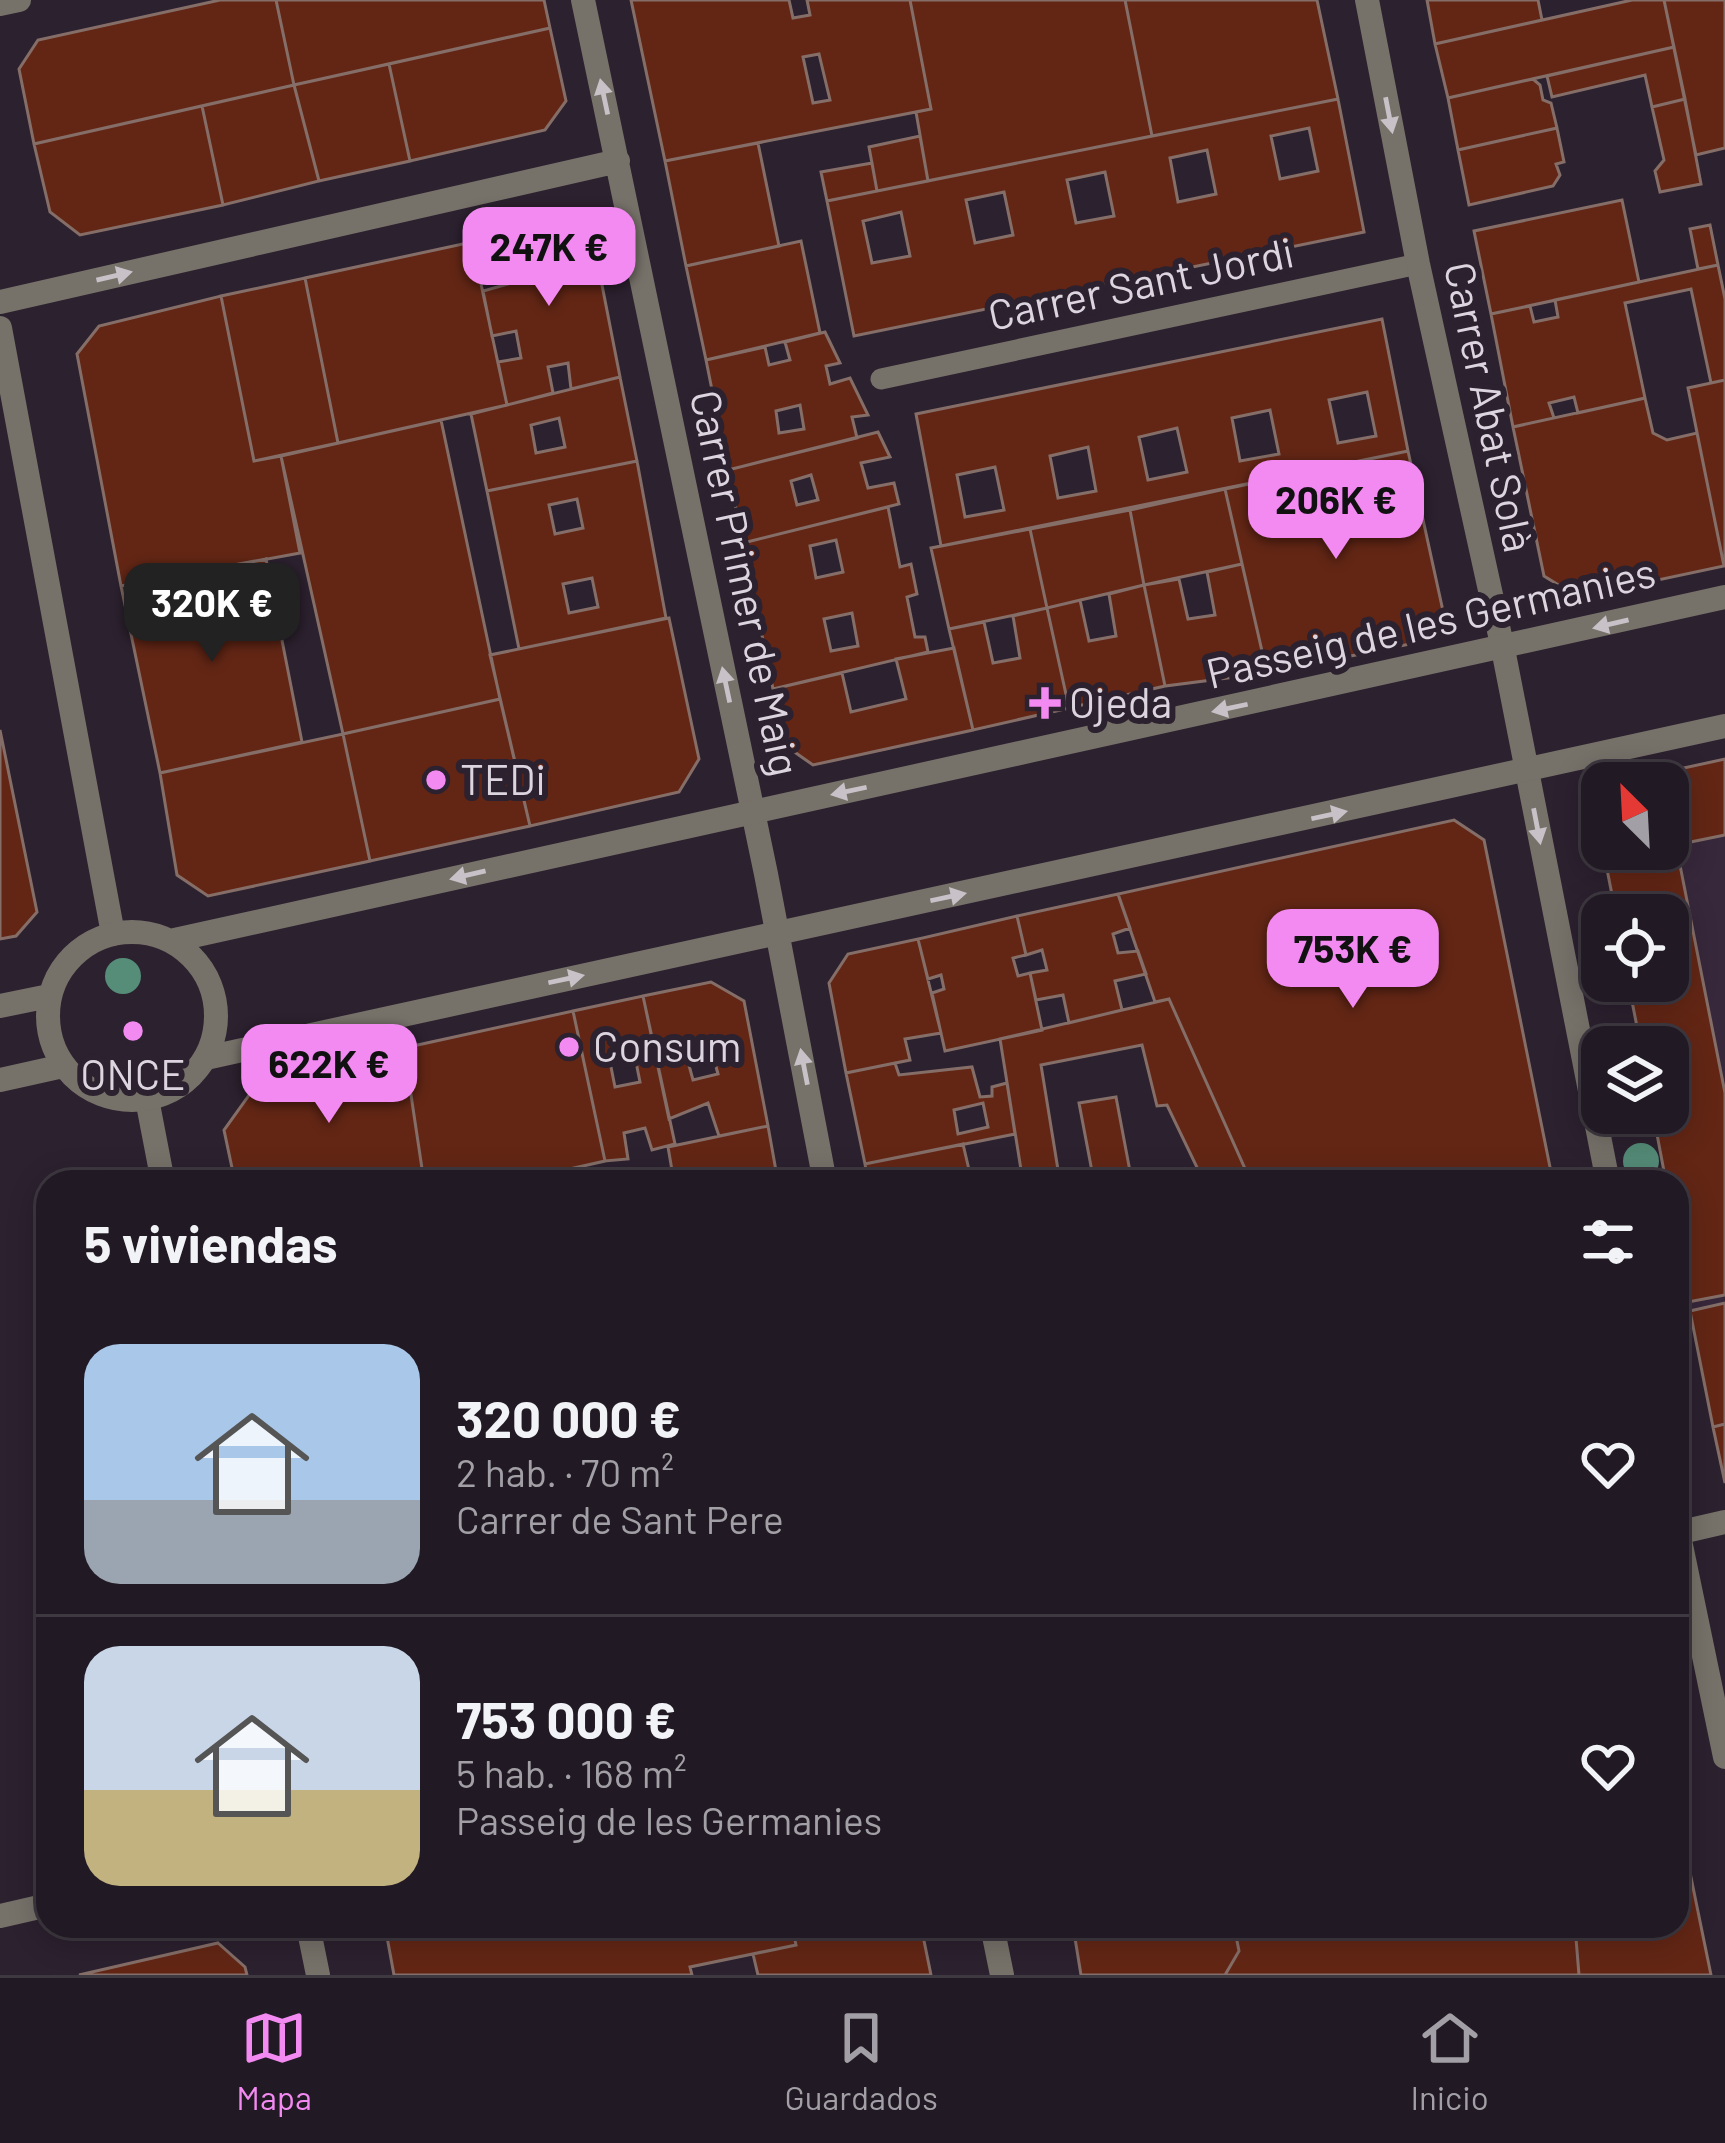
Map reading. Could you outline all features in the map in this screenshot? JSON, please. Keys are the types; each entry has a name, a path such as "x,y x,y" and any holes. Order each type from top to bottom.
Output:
{"street":[{"path":"0,4 19,0"},
{"name":"Carrer Primer de Maig","path":"583,0 823,1170"},
{"name":"Carrer Abat Solà","path":"1367,0 1606,1170"},
{"path":"0,302 618,161"},
{"path":"0,328 113,934"},
{"name":"Passeig de les Germanies","path":"170,941 1725,598"},
{"path":"206,1058 1725,726"},
{"path":"130,931 170,941 202,968 214,994 217,1021 206,1058 173,1090 147,1100 119,1100 92,1091 54,1052 47,1024 49,996 59,970 102,936 130,931"},
{"path":"0,1006 49,996"},
{"path":"0,1079 64,1066"},
{"path":"147,1100 161,1170"},
{"path":"1689,1528 1725,1522"},
{"path":"1689,1583 1725,1757"},
{"path":"0,1916 36,1908"},
{"path":"310,1938 318,1975"},
{"path":"994,1938 1002,1975"}],"lane":[{"name":"Carrer Sant Jordi","path":"881,379 1418,265"}],"shaded area":[{"path":"1725,759 1725,1424 1713,1427 1689,1304 1689,1170 1664,1170 1657,1134 1689,1134 1689,1026 1637,1026 1632,1002 1689,1002 1689,894 1612,894 1607,870 1689,870 1689,767"}],"building":[{"path":"220,0 276,0 294,85 34,144 19,69 38,40"},
{"path":"276,0 544,0 550,28 294,85"},
{"path":"631,0 789,0 793,18 810,15 807,0 910,0 931,109 665,161","holes":["819,54 830,100 813,103 803,57"]},
{"path":"910,0 1125,0 1152,136 928,181 916,112 931,109"},
{"path":"1125,0 1317,0 1338,99 1152,136"},
{"path":"1427,0 1538,0 1542,20 1435,44"},
{"path":"1632,0 1664,0 1674,47 1448,98 1435,44"},
{"path":"1664,0 1725,0 1725,148 1696,155"},
{"path":"550,28 566,101 545,130 410,161 389,64"},
{"path":"1674,47 1685,99 1652,107 1645,75 1552,97 1547,76"},
{"path":"389,64 410,161 319,181 294,85"},
{"path":"1533,79 1540,85 1543,100 1551,103 1557,128 1458,150 1448,98"},
{"path":"294,85 319,181 223,205 202,106"},
{"path":"1338,99 1364,232 854,336 827,201","holes":["1309,128 1318,171 1280,179 1271,136","1207,150 1216,194 1178,202 1170,158","1105,172 1114,216 1076,223 1067,180","1004,192 1013,235 975,243 966,200","901,212 910,256 872,263 863,221"]},
{"path":"1685,99 1701,184 1660,192 1655,171 1664,160 1652,107"},
{"path":"202,106 223,205 80,235 50,212 34,144"},
{"path":"1557,128 1564,162 1556,164 1560,175 1553,186 1469,205 1458,150"},
{"path":"920,136 928,181 877,191 869,147"},
{"path":"758,143 779,246 686,266 665,161"},
{"path":"872,163 877,191 827,201 821,172"},
{"path":"1622,200 1639,282 1491,314 1474,231"},
{"path":"569,221 593,239 620,377 571,389 568,363 548,367 553,393 507,405 498,362 521,358 516,331 492,336 483,291 508,284 501,262 478,267 472,242"},
{"path":"1710,225 1718,265 1698,269 1690,229"},
{"path":"801,241 820,333 706,360 686,266"},
{"path":"472,242 507,405 338,443 305,278"},
{"path":"1718,265 1725,299 1725,380 1711,383 1691,289 1625,303 1645,398 1578,413 1574,397 1549,403 1554,418 1513,427 1491,314 1530,306 1534,322 1558,317 1555,300"},
{"path":"305,278 338,443 254,461 221,296"},
{"path":"221,296 254,461 281,456 300,553 121,586 77,354 99,326"},
{"path":"1382,319 1408,451 941,546 916,414","holes":["1367,392 1376,436 1338,443 1329,400","1270,410 1279,454 1240,461 1232,418","1177,428 1187,472 1148,480 1139,437","1088,447 1096,491 1058,498 1050,456","995,467 1004,510 965,517 957,475"]},
{"path":"825,332 840,363 826,366 830,384 850,378 868,415 852,417 857,438 728,470 706,360 765,347 769,365 790,360 785,342","holes":["800,405 804,429 779,433 776,411"]},
{"path":"620,377 637,461 487,491 471,414","holes":["559,418 565,447 536,453 531,425"]},
{"path":"1725,380 1725,566 1724,566 1688,388"},
{"path":"1645,398 1653,433 1667,440 1697,433 1724,566 1578,597 1544,576 1513,427"},
{"path":"441,420 500,699 343,734 281,456"},
{"path":"878,432 890,457 861,463 868,488 894,483 899,504 743,543 728,470","holes":["811,475 818,500 797,505 791,481"]},
{"path":"1408,451 1443,611 1425,641 1267,673 1225,489"},
{"path":"637,461 666,618 519,649 487,491","holes":["577,499 583,528 555,534 549,505","592,578 598,607 569,613 563,584"]},
{"path":"1225,489 1242,564 1144,585 1130,510"},
{"path":"888,507 900,567 911,564 917,594 907,597 915,637 925,637 928,652 773,689 743,543","holes":["836,540 843,572 816,578 810,546","852,613 858,646 831,651 824,619"]},
{"path":"1130,510 1144,585 1047,608 1030,529"},
{"path":"1030,529 1047,608 949,629 931,548"},
{"path":"266,559 302,742 160,773 121,586"},
{"path":"1242,564 1267,673 1165,686 1144,585 1179,579 1188,619 1215,615 1207,572"},
{"path":"1144,585 1165,686 1069,708 1047,608 1080,600 1089,641 1116,636 1109,594"},
{"path":"1047,608 1069,708 973,730 949,629 984,622 993,663 1020,658 1013,616"},
{"path":"669,618 699,759 679,792 530,826 490,655"},
{"path":"954,648 973,730 813,765 786,746 773,689 842,673 851,712 906,699 896,659"},
{"name":"TEDi","path":"500,699 530,826 370,861 343,734"},
{"path":"0,730 37,912 16,936 0,939"},
{"path":"343,734 370,861 208,896 177,875 160,773"},
{"path":"1725,759 1725,835 1689,842 1689,767"},
{"path":"1454,820 1484,840 1551,1170 1246,1170 1169,999 1155,1002 1118,894"},
{"path":"1607,870 1681,870 1686,894 1612,894"},
{"path":"1118,894 1130,928 1113,934 1118,953 1138,951 1146,974 1115,981 1122,1010 1069,1023 1063,995 1036,1000 1030,973 1047,970 1042,950 1026,955 1017,916"},
{"path":"1689,911 1725,1093 1725,1295 1689,1302 1689,1170 1664,1170 1657,1134 1689,1134 1689,1026 1637,1026 1632,1002 1689,1002"},
{"path":"1017,916 1026,955 1013,958 1018,976 1030,973 1042,1030 945,1051 932,993 944,989 941,975 928,979 918,939"},
{"path":"918,939 941,1033 905,1039 910,1060 846,1073 829,983 848,954"},
{"path":"711,982 744,1001 768,1126 719,1136 708,1103 669,1119 643,996","holes":["712,1052 718,1074 693,1080 687,1058"]},
{"path":"643,996 675,1144 652,1150 645,1128 624,1133 628,1159 605,1161 573,1011","holes":["635,1057 640,1082 615,1087 610,1062"]},
{"path":"1169,999 1246,1170 1198,1170 1167,1105 1157,1106 1142,1045 1041,1065 1058,1170 1021,1170 1000,1039"},
{"path":"573,1011 605,1161 565,1170 422,1170 404,1048"},
{"path":"404,1048 422,1170 232,1170 224,1130 260,1080"},
{"path":"895,1063 899,1075 972,1067 980,1097 992,1096 992,1087 1007,1083 1015,1134 865,1164 846,1073","holes":["983,1103 988,1127 958,1134 954,1110"]},
{"path":"1116,1097 1130,1170 1092,1170 1079,1103"},
{"path":"768,1126 776,1170 672,1170 668,1147"},
{"path":"963,1144 969,1170 866,1170 865,1164"},
{"path":"1725,1303 1725,1424 1713,1427 1690,1311"},
{"path":"1725,1424 1725,1483 1713,1427"},
{"path":"1689,1868 1711,1975 1579,1975 1576,1938 1689,1938"},
{"path":"387,1938 795,1938 796,1945 690,1967 692,1975 394,1975"},
{"path":"795,1938 923,1938 931,1975 758,1975 753,1954 796,1945"},
{"path":"1075,1938 1236,1938 1239,1951 1225,1975 1081,1975"},
{"path":"1236,1938 1576,1938 1579,1975 1225,1975 1239,1951"},
{"path":"218,1943 245,1967 247,1975 79,1975"}],"place":[{"name":"Ojeda","path":"1045,703"},
{"name":"TEDi","path":"436,780"},
{"name":"ONCE","path":"133,1031"},
{"name":"Consum","path":"569,1047"}]}
